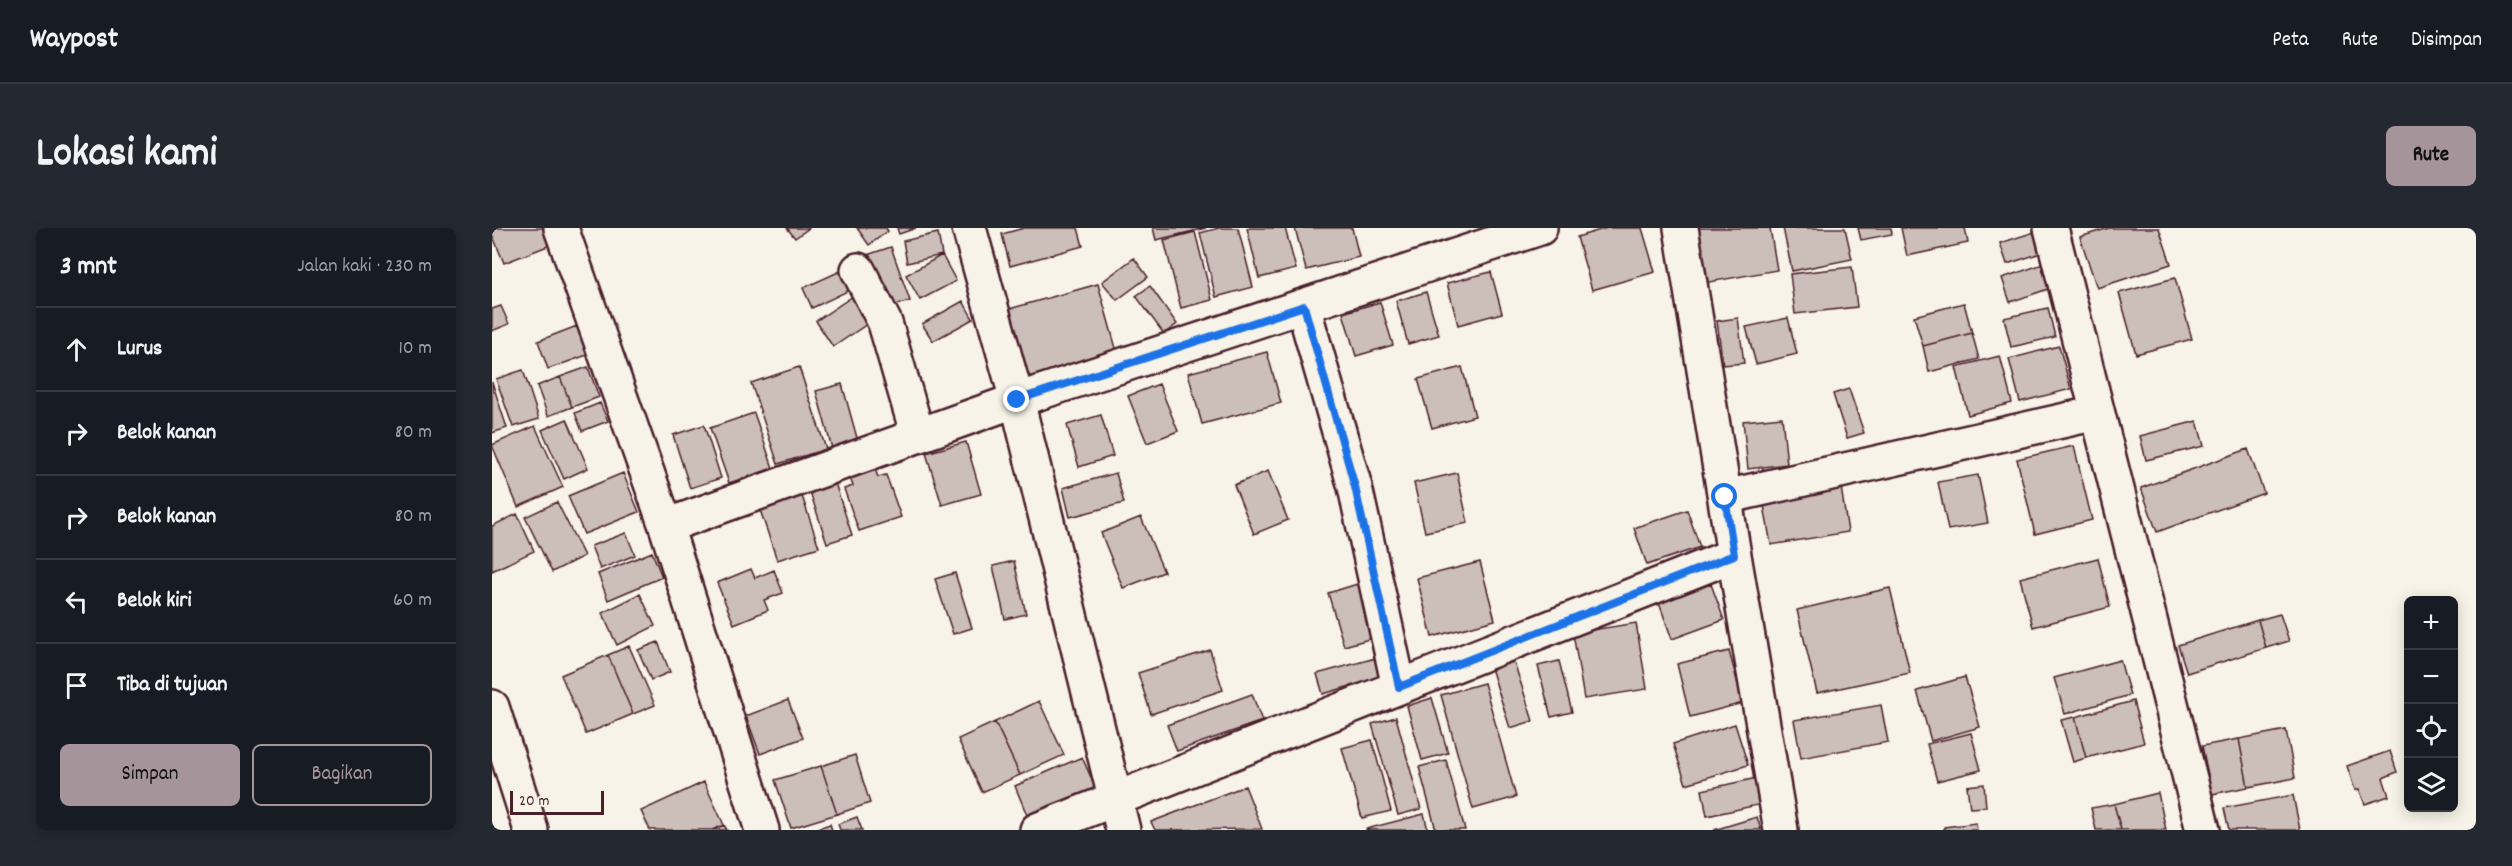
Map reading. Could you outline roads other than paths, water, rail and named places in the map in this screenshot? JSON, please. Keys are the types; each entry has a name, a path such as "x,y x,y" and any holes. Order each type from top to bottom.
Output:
{"street":[{"path":"561,228 666,526 762,830"},
{"path":"969,228 1017,400 1119,815"},
{"path":"666,526 1017,400 1540,228"},
{"path":"1681,228 1781,830"},
{"path":"2051,228 2203,830"},
{"path":"858,270 885,323 918,436"},
{"path":"1304,306 1355,487 1399,687"},
{"path":"1725,497 2097,413"},
{"path":"1037,830 1119,815 1399,687 1734,555"},
{"path":"492,707 531,830"}]}
